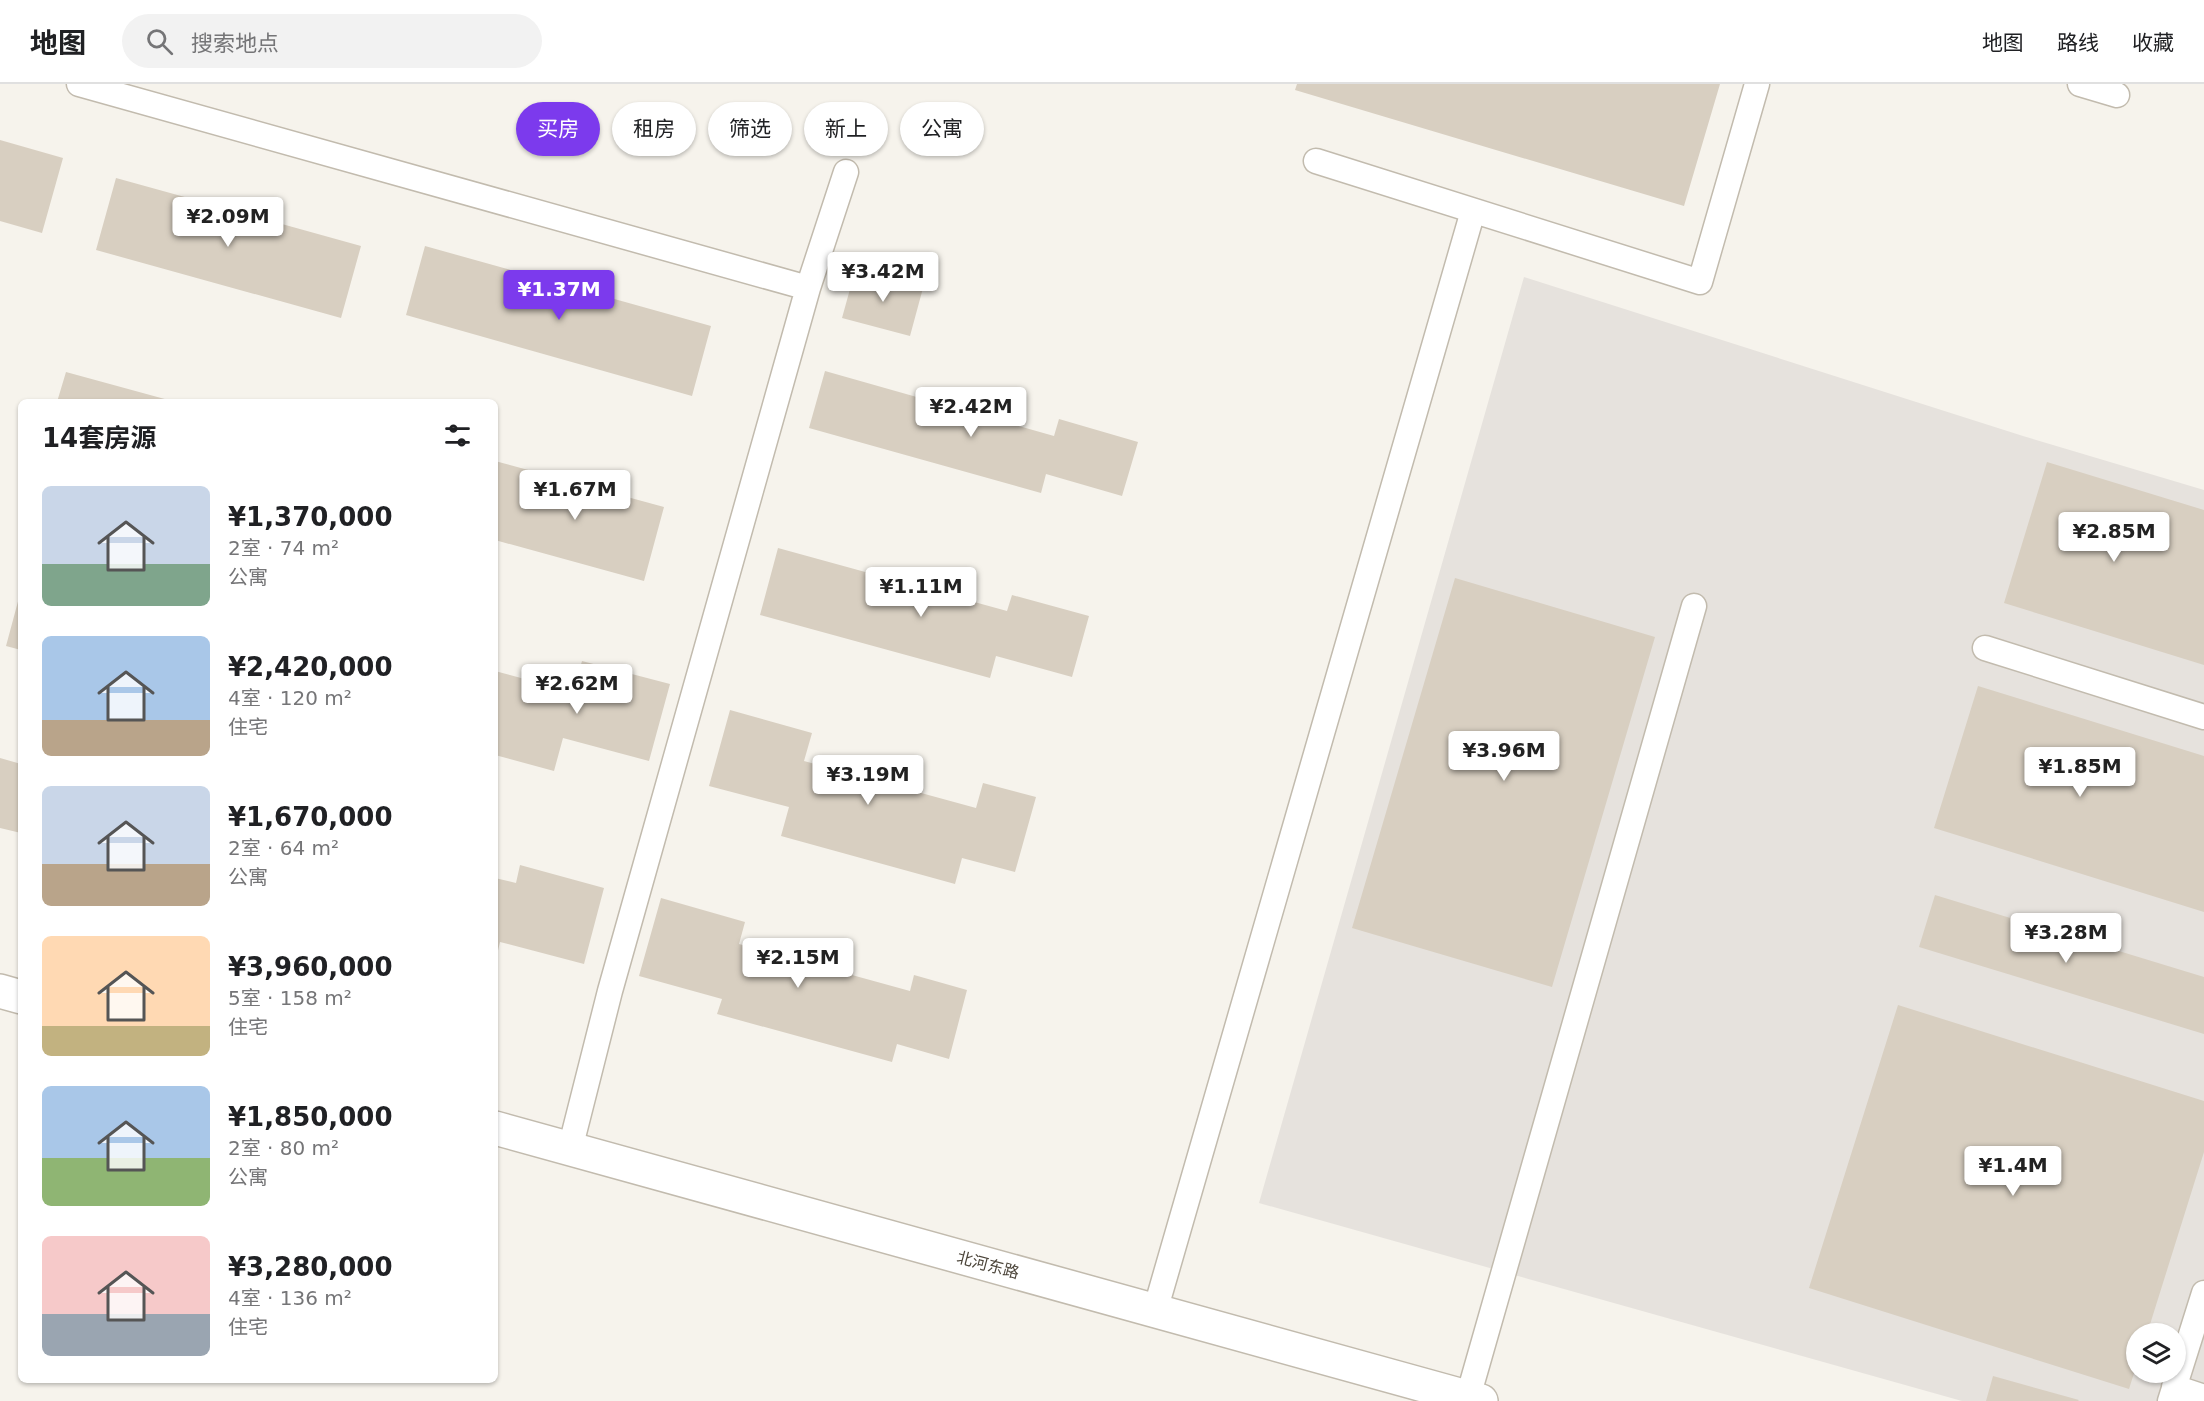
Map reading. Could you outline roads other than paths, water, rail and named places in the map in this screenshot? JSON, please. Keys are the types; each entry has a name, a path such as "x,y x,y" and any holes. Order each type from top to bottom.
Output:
{"street":[{"path":"0,991 18,996"},
{"name":"北河东路","path":"498,1129 1475,1399"}],"lane":[{"path":"79,84 808,288"},
{"path":"1316,161 1700,282 1757,84"},
{"path":"2080,84 2117,95"},
{"path":"570,1149 610,991 808,288 846,172"},
{"path":"1155,1311 1473,210"},
{"path":"1475,1399 1694,606"},
{"path":"1985,648 2204,717"},
{"path":"2204,1293 2172,1394 2204,1397"}]}
